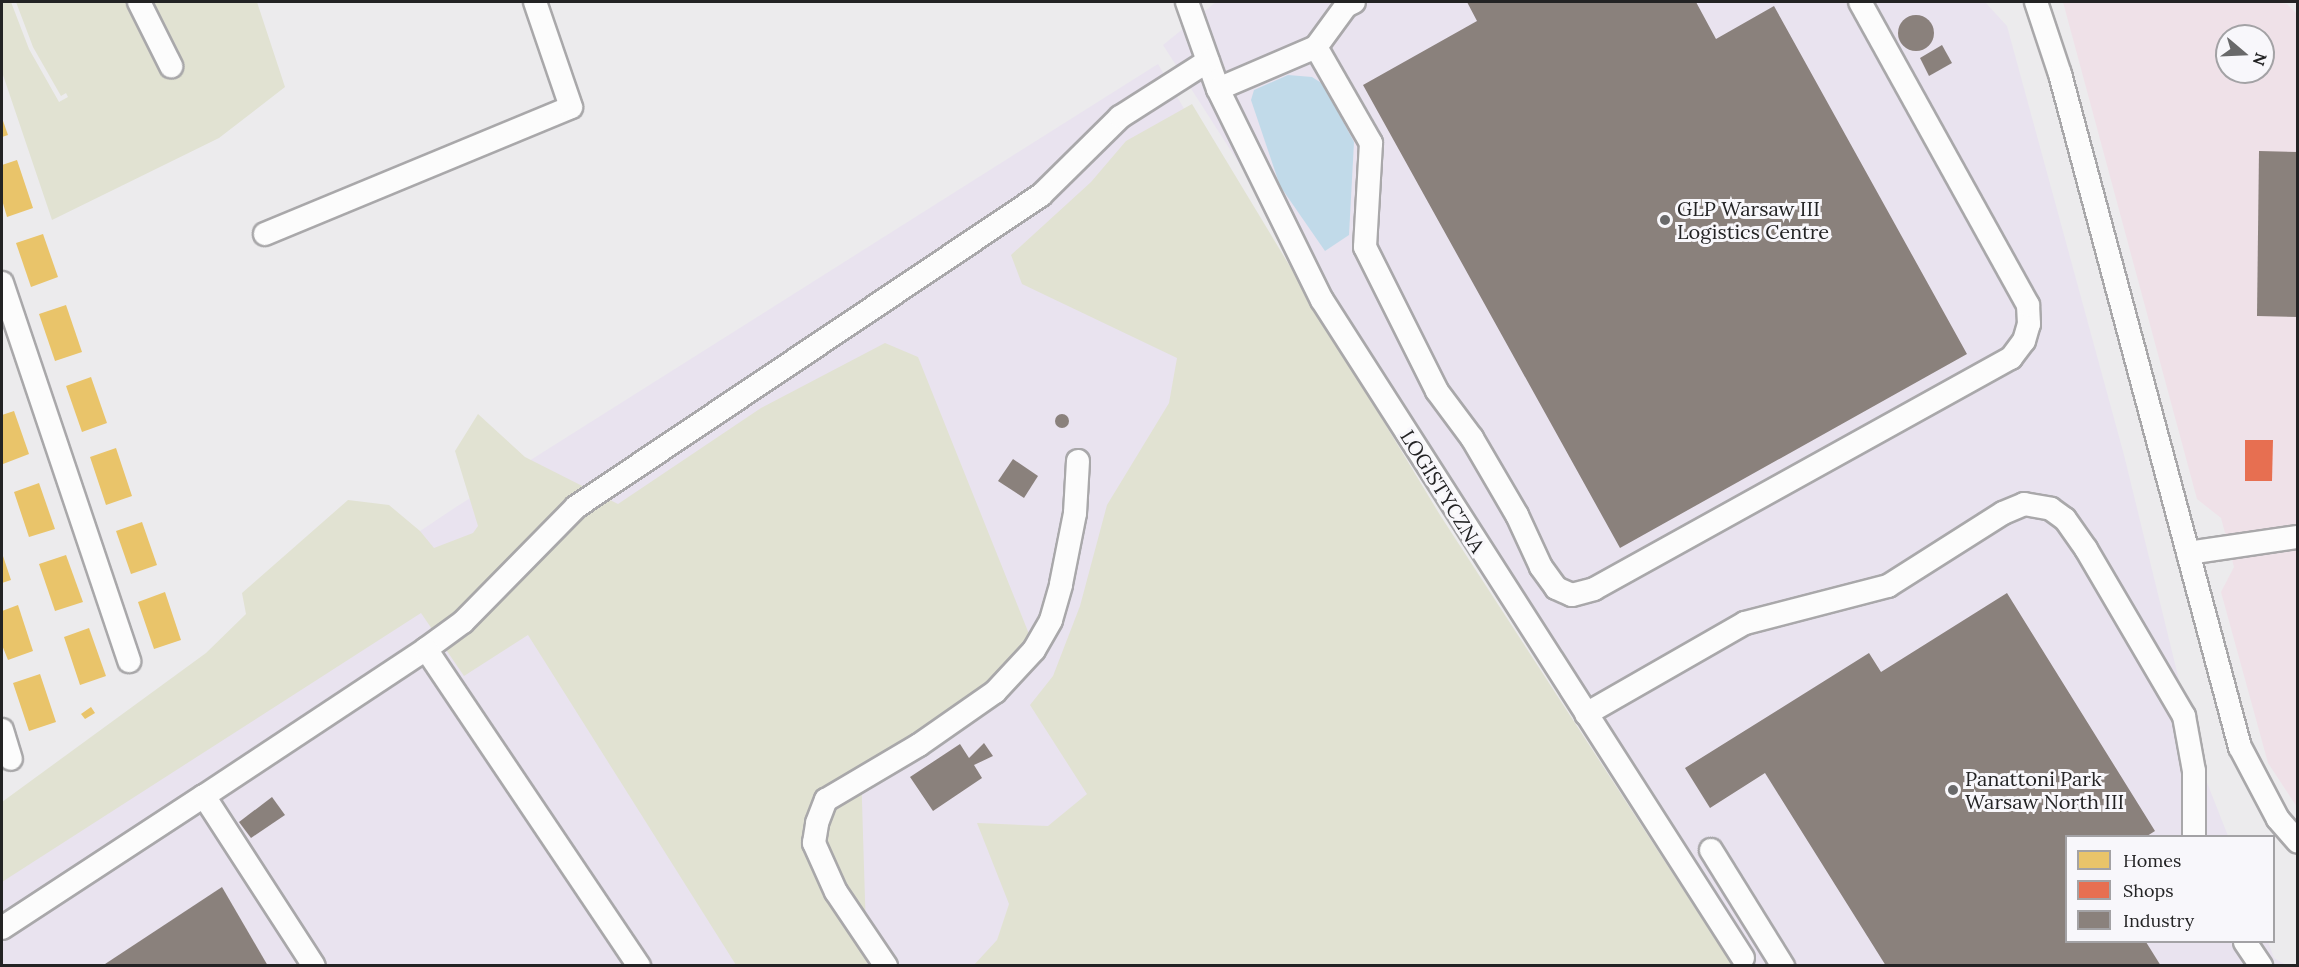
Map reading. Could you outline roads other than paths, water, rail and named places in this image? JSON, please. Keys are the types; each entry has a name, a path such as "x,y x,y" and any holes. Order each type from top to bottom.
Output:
{"street":[{"path":"140,2 171,66"},
{"path":"265,234 571,107 535,2"},
{"name":"LOGISTYCZNA","path":"1187,2 1218,89 1322,300 1743,958"},
{"path":"1218,89 1316,47 1346,6 1354,2"},
{"path":"1316,47 1371,143 1365,247 1437,391 1472,438 1517,514 1541,567 1556,588 1572,595 1594,589 2011,358 2024,341 2029,324 2028,305 1860,2"},
{"path":"2036,2 2060,74 2240,747 2278,819 2298,842"},
{"path":"2,928 426,649 463,622 576,507 1041,195 1120,117 1208,61"},
{"path":"2,283 129,661"},
{"path":"886,966 836,892 814,843 817,822 826,800 850,782 919,745 995,692 1034,650 1051,620 1061,584 1075,513 1078,461"},
{"path":"1586,714 1745,623 1888,586 2003,513 2024,504 2051,509 2065,519 2086,549 2184,716 2194,771 2194,835"},
{"path":"2188,553 2298,537"},
{"path":"426,649 639,966"},
{"path":"2,730 11,759"},
{"path":"204,796 314,966"},
{"path":"1711,850 1783,966"},
{"path":"2246,943 2261,966"}],"water":[{"path":"1288,75 1312,77 1323,84 1354,142 1349,235 1325,251 1280,186 1251,100 1254,90"}],"place":[{"name":"GLP Warsaw III Logistics Centre","path":"1665,220"},
{"name":"Panattoni Park Warsaw North III","path":"1953,790"}]}
